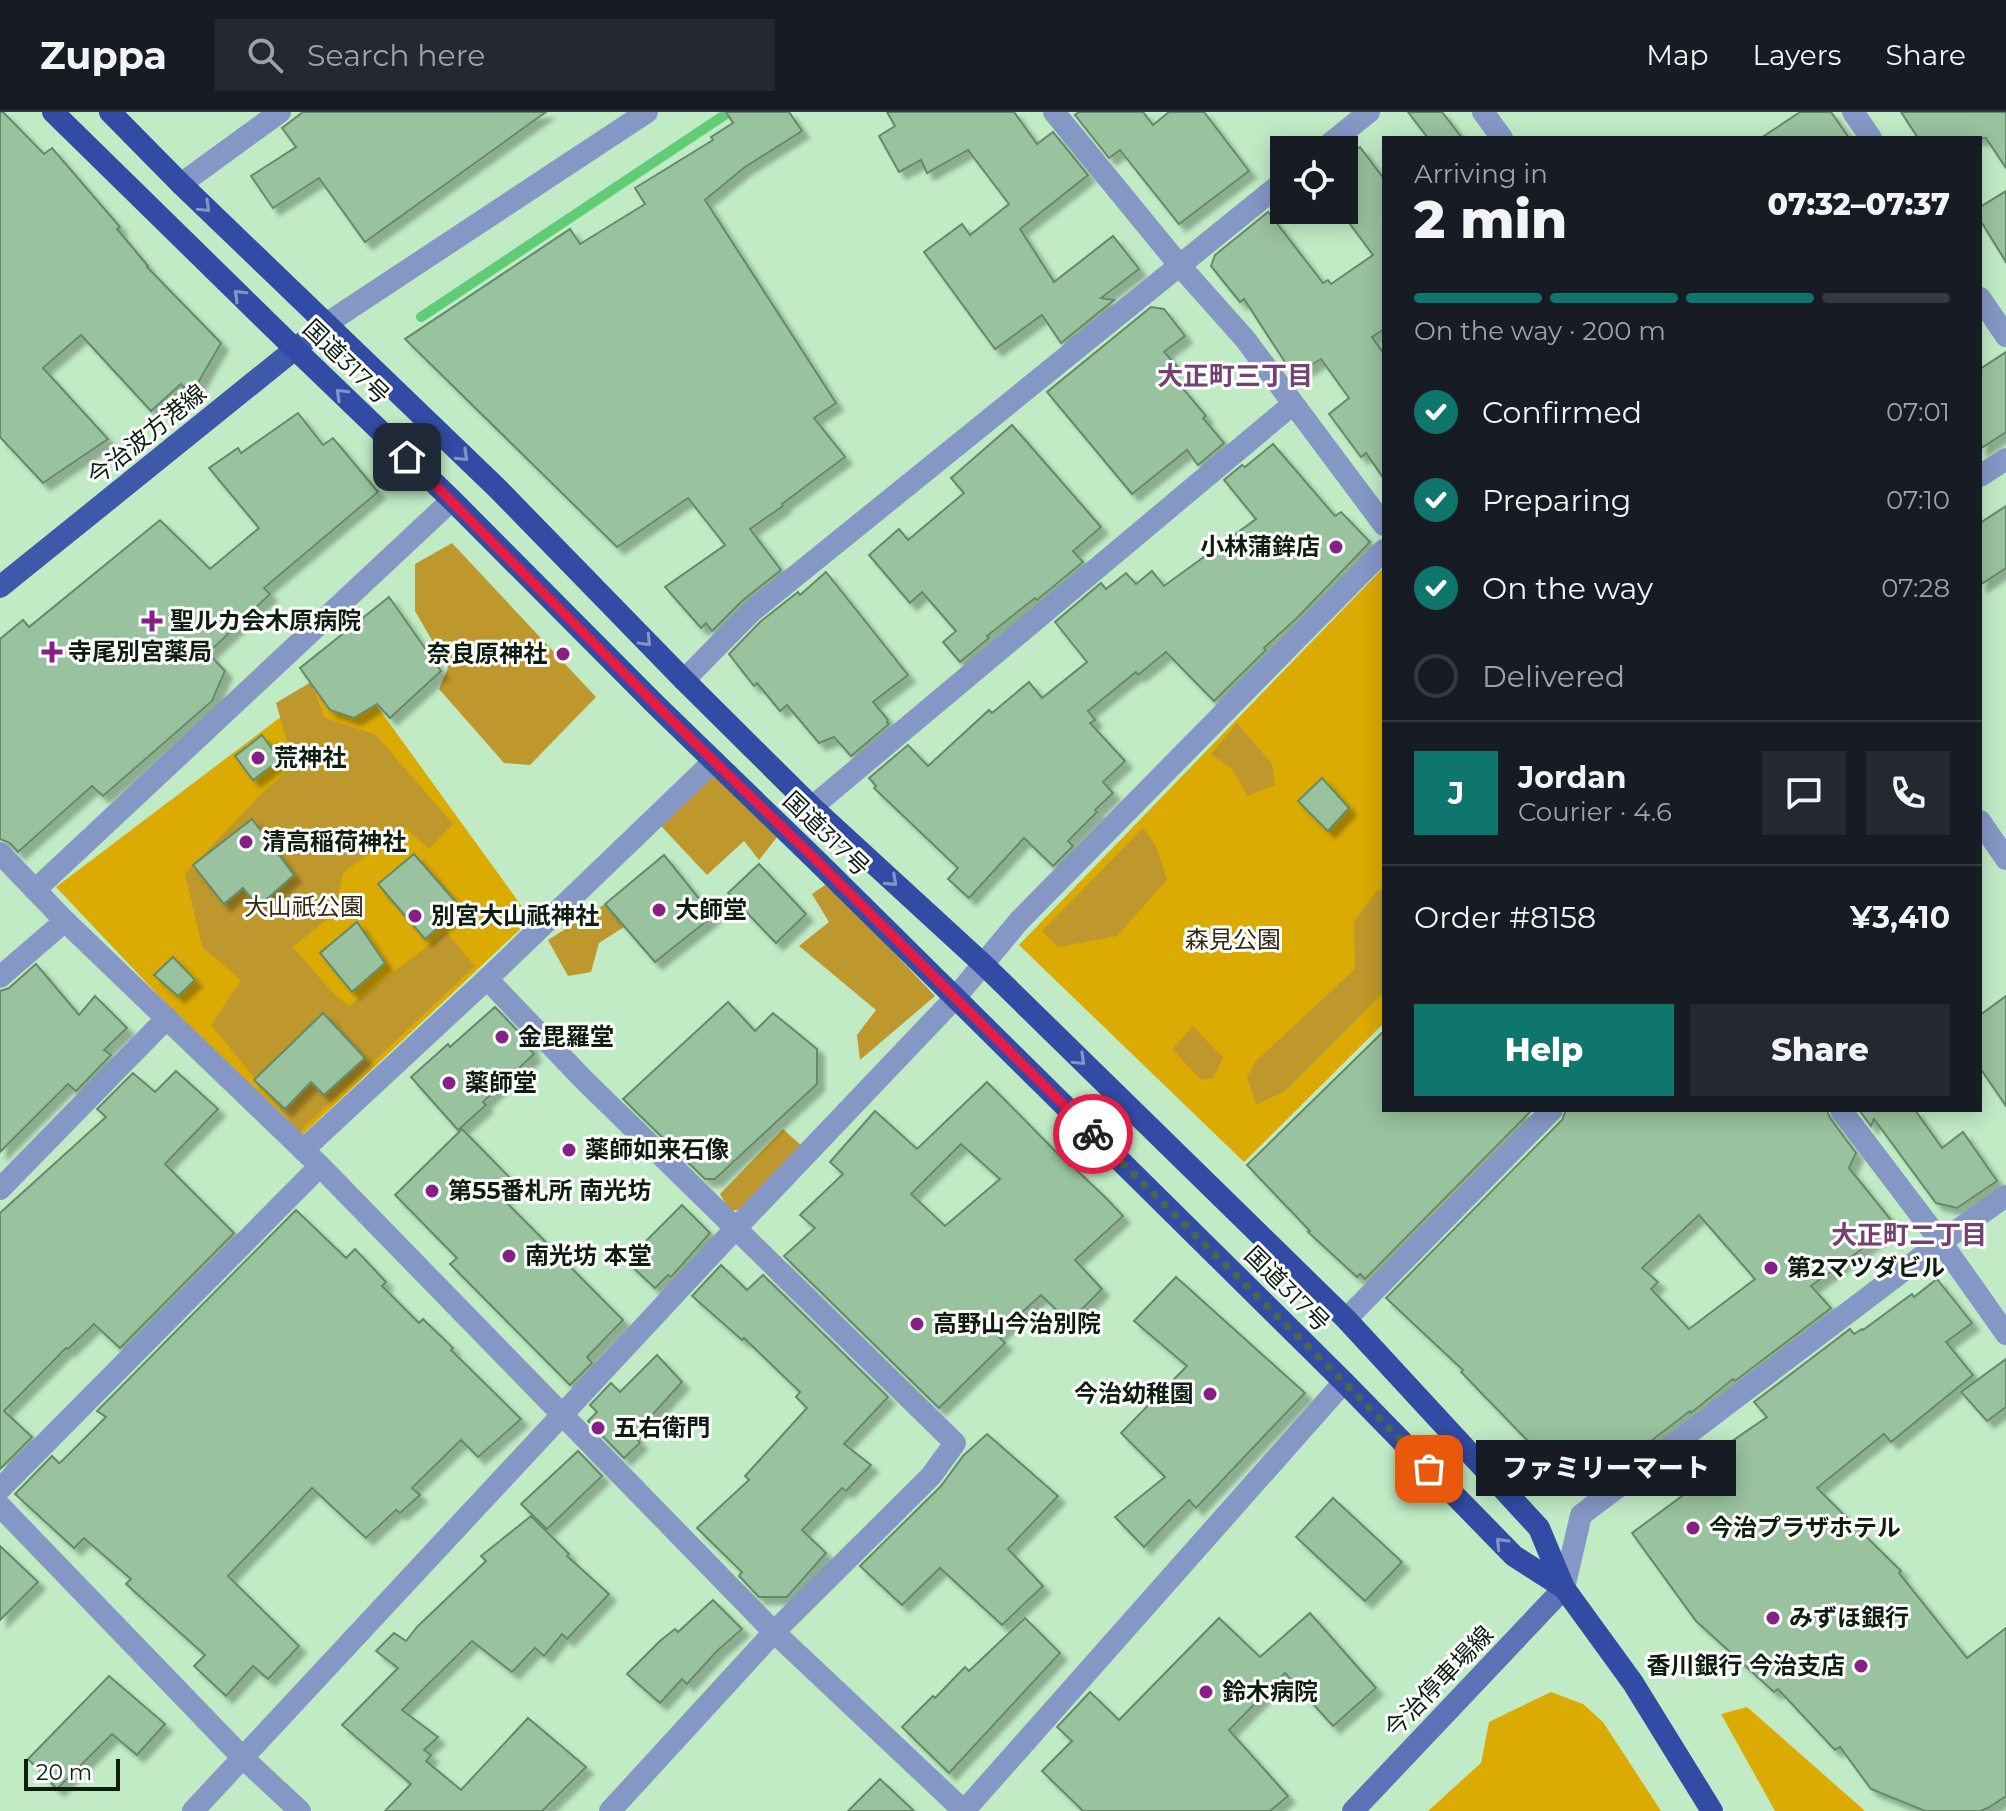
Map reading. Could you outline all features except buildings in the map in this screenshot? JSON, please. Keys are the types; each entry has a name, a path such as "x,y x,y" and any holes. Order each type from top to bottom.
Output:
{"highway":[{"name":"国道317号","path":"53,112 452,500 1344,1382 1514,1556 1564,1588"},
{"name":"国道317号","path":"110,112 497,488 812,807 983,964 1346,1319 1539,1528 1564,1588 1633,1683 1712,1811"}],"main road":[{"name":"今治波方港線","path":"0,587 326,324"},
{"name":"今治停車場線","path":"1353,1811 1564,1588"}],"street":[{"path":"181,184 280,112"},
{"path":"326,324 647,112"},
{"path":"1054,112 1180,266 1245,339 1382,522"},
{"path":"1339,136 1369,112"},
{"path":"1483,112 1501,136"},
{"path":"1853,112 1870,136"},
{"path":"684,680 751,612 1270,192"},
{"path":"1982,301 2006,336"},
{"path":"812,807 1293,404"},
{"path":"1982,475 2006,459"},
{"path":"35,890 452,500"},
{"path":"193,1811 737,1227 955,998 1019,921 1382,552"},
{"path":"303,1150 714,761"},
{"path":"1982,824 2006,859"},
{"path":"0,853 65,921 320,1166 774,1632 964,1811 1344,1382"},
{"path":"0,977 65,921"},
{"path":"487,979 584,1080 955,1443 931,1476 774,1632 610,1811"},
{"path":"0,1189 167,1018"},
{"path":"1346,1319 1550,1112"},
{"path":"1843,1112 2006,1334"},
{"path":"0,1489 320,1166"},
{"path":"1564,1588 1581,1515 2006,1196"},
{"path":"0,1506 243,1758 300,1811"}],"green space":[{"path":"452,543 596,697 530,765 504,763 439,689 448,668 415,611 415,564"},
{"name":"森見公園","path":"1382,569 1382,1025 1244,1162 1019,945"},
{"name":"大山祇公園","path":"348,666 531,919 296,1141 56,887"},
{"path":"311,682 325,718 376,735 453,824 429,849 404,827 343,873 335,913 293,947 333,993 349,1006 446,932 475,966 299,1132 211,1025 241,980 202,947 185,874 260,795 294,765 276,703"},
{"path":"1237,723 1272,764 1275,785 1247,796 1233,770 1211,754"},
{"path":"719,770 781,832 759,860 744,841 707,875 661,826"},
{"path":"1143,828 1156,846 1167,880 1117,936 1058,947 1042,931"},
{"path":"825,885 842,898 935,996 860,1060 857,1035 876,1010 799,946 829,922 812,894"},
{"path":"1382,890 1382,994 1285,1091 1256,1105 1247,1077 1255,1062 1355,969 1354,922 1376,891"},
{"path":"605,904 624,927 599,943 591,972 568,976 548,940"},
{"path":"1193,1026 1223,1058 1213,1078 1201,1080 1172,1049"},
{"path":"783,1129 804,1148 746,1209 730,1211 720,1194"},
{"path":"1551,1692 1583,1704 1603,1722 1661,1811 1428,1811 1481,1763 1489,1722"},
{"path":"1747,1707 1865,1811 1775,1811 1721,1714"}],"waterway":[{"path":"421,317 729,112"}],"way so far":[{"path":"1093,1134 1429,1469"}],"place":[{"name":"小林蒲鉾店","path":"1336,547"},
{"name":"聖ルカ会木原病院","path":"152,621"},
{"name":"寺尾別宮薬局","path":"52,652"},
{"name":"奈良原神社","path":"563,654"},
{"name":"荒神社","path":"258,758"},
{"name":"清高稲荷神社","path":"246,842"},
{"name":"大師堂","path":"659,910"},
{"name":"別宮大山祇神社","path":"415,916"},
{"name":"金毘羅堂","path":"502,1037"},
{"name":"薬師堂","path":"449,1083"},
{"name":"薬師如来石像","path":"569,1150"},
{"name":"第55番札所 南光坊","path":"432,1191"},
{"name":"南光坊 本堂","path":"509,1256"},
{"name":"第2マツダビル","path":"1771,1268"},
{"name":"高野山今治別院","path":"917,1324"},
{"name":"今治幼稚園","path":"1210,1394"},
{"name":"五右衛門","path":"598,1428"},
{"name":"ファミリーマート","path":"1429,1469"},
{"name":"今治プラザホテル","path":"1693,1528"},
{"name":"みずほ銀行","path":"1773,1618"},
{"name":"香川銀行 今治支店","path":"1861,1666"},
{"name":"鈴木病院","path":"1206,1692"}],"district":[{"name":"大正町三丁目","path":"1235,376"},
{"name":"大正町二丁目","path":"1909,1235"}],"route":[{"path":"407,457 1093,1134"}]}
